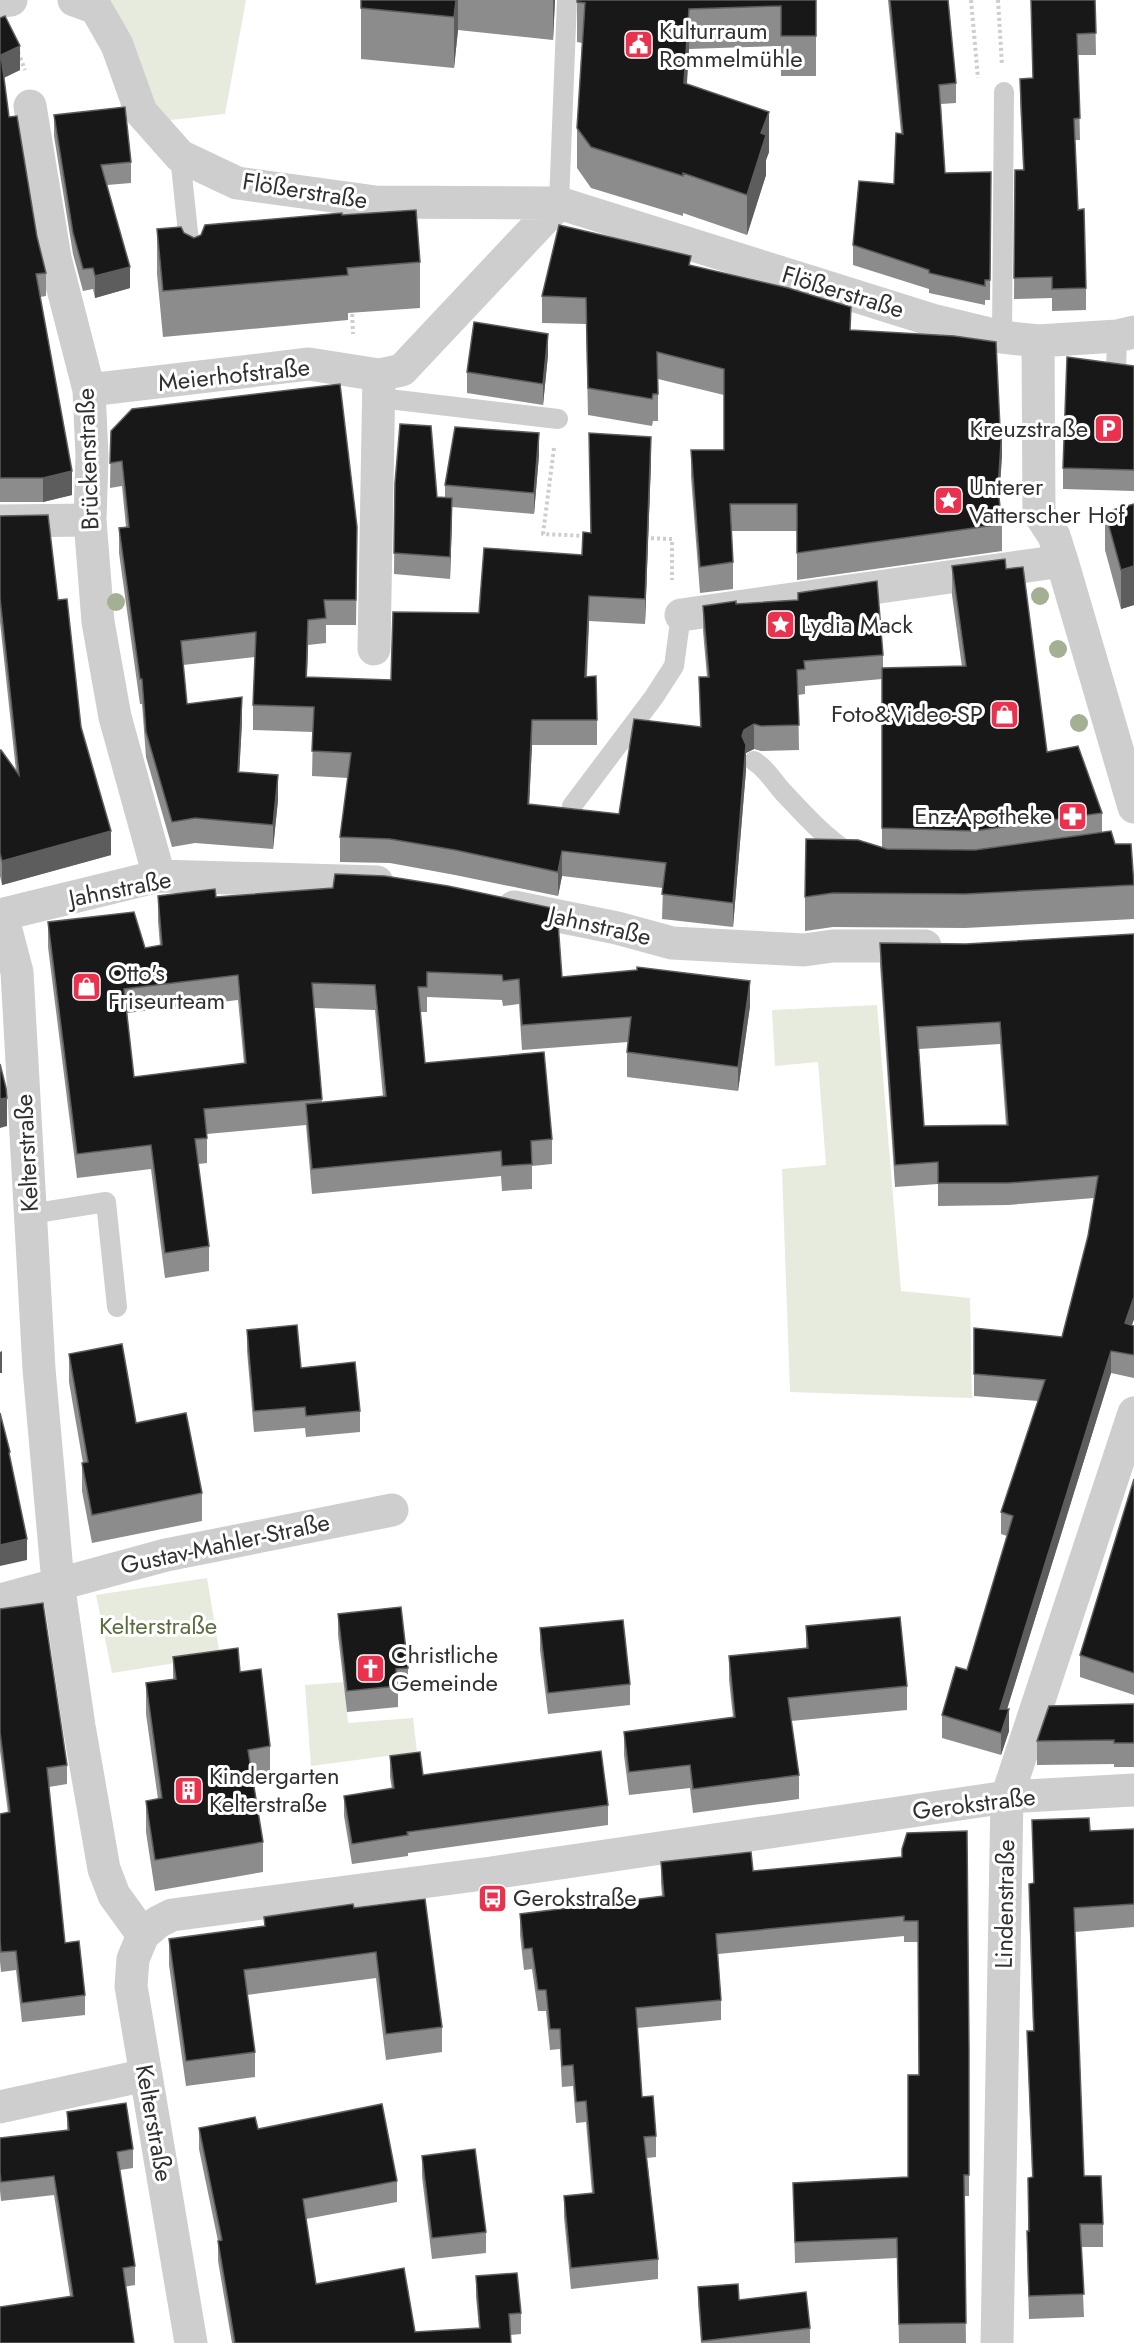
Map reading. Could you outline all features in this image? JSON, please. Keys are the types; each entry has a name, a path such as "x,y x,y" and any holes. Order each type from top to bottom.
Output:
{"street":[{"path":"0,1 11,0"},
{"name":"Flößerstraße","path":"74,0 96,8 117,45 141,112 180,156 237,183 376,202 559,203 932,320 1002,337 1038,341 1125,334"},
{"name":"Brückenstraße","path":"30,106 55,258 89,390 92,456 90,520 98,622 115,717 159,876"},
{"name":"Meierhofstraße","path":"89,390 309,364 380,387 402,370 559,203"},
{"path":"1038,341 1039,513 1054,536 1134,807"},
{"path":"374,649 380,387"},
{"path":"0,521 90,520"},
{"path":"681,615 1062,561"},
{"name":"Jahnstraße","path":"1,915 159,876 387,882 409,886"},
{"name":"Jahnstraße","path":"487,900 617,928 672,943 804,950 833,946 952,946"},
{"name":"Kelterstraße","path":"1,915 17,972 47,1470 58,1583 79,1726 104,1869 114,1895 143,1935 133,1959 131,1986 191,2343"},
{"name":"Lindenstraße","path":"997,2343 1007,1797 1134,1413"},
{"name":"Gustav-Mahler-Straße","path":"0,1600 166,1555 392,1509"},
{"name":"Gerokstraße","path":"143,1935 158,1922 172,1915 462,1877 1007,1797 1134,1790"},
{"path":"0,2107 146,2075"}],"lane":[{"path":"559,203 567,0"},
{"path":"1002,337 1004,92"},
{"path":"180,156 193,271"},
{"path":"1116,372 1125,334"},
{"path":"380,387 558,419"},
{"path":"572,806 654,697 674,666 681,615"},
{"path":"754,761 764,768 826,838 866,865"},
{"path":"30,1214 106,1202 117,1307"}],"path":[{"path":"998,0 1004,92"},
{"path":"15,44 26,70 30,106"},
{"path":"558,419 543,534 590,536"},
{"path":"637,538 672,539 672,594 681,615"}],"green space":[{"path":"83,0 246,0 225,114 161,121"},
{"path":"877,1005 901,1291 970,1298 972,1398 790,1392 782,1169 826,1165 818,1062 775,1066 772,1010"},
{"name":"Kelterstraße","path":"207,1578 220,1656 112,1673 96,1595"},
{"path":"344,1682 348,1723 413,1718 417,1752 311,1766 305,1685"}],"building":[{"path":"361,0 456,0 454,17 361,8"},
{"path":"577,0 816,0 816,36 781,36 781,6 689,9 684,83 769,112 761,133 766,135 747,195 683,173 683,176 591,147 577,128 585,3 577,2"},
{"path":"890,0 948,0 956,83 939,85 945,173 991,172 990,280 985,280 985,286 929,273 929,270 853,245 859,181 894,184 896,133 903,134"},
{"path":"1031,0 1095,0 1096,33 1077,34 1080,118 1074,119 1078,210 1084,209 1086,288 1052,289 1052,277 1014,278 1015,170 1024,170 1020,79 1033,78"},
{"path":"5,16 20,46 1,55 9,117 17,116 37,237 46,273 36,274 72,471 43,478 0,478 0,18"},
{"path":"125,107 131,162 101,165 130,267 95,276 93,268 83,269 73,233 54,115"},
{"path":"416,210 420,262 347,268 348,275 163,291 157,229 181,227 184,233 194,238 201,235 205,225 342,213 342,215"},
{"path":"559,225 691,256 689,265 788,288 851,307 850,330 954,336 996,342 1000,428 1002,428 998,489 1002,524 797,553 797,504 730,504 733,562 700,567 691,450 724,450 724,369 657,352 658,394 653,394 652,399 588,388 586,298 542,296"},
{"path":"474,322 548,334 543,384 467,372"},
{"name":"Kreuzstraße","path":"1067,357 1134,366 1134,470 1063,468"},
{"path":"340,384 357,527 356,600 324,600 326,618 308,620 306,677 391,680 393,612 479,613 484,548 582,555 583,532 591,533 589,433 651,437 645,599 589,596 585,677 596,676 597,720 532,720 528,804 619,814 634,719 701,727 699,677 709,677 703,606 736,601 736,604 798,600 798,593 877,581 883,655 804,661 805,669 797,670 799,725 761,726 754,724 744,730 742,736 746,745 733,903 662,894 666,863 562,851 558,872 390,839 340,837 351,753 312,751 314,707 253,705 256,632 181,641 187,704 242,697 238,772 278,775 273,825 195,818 172,822 146,732 142,679 140,679 119,528 129,527 122,461 110,463 111,431 132,409"},
{"path":"400,424 431,426 437,497 452,498 450,557 394,553 395,483"},
{"path":"455,427 539,433 534,493 445,485"},
{"path":"1134,504 1134,566 1121,570 1105,512"},
{"path":"48,515 58,600 67,599 81,727 111,831 2,861 0,853 0,750 19,775 0,598 0,516"},
{"path":"1005,559 1006,569 1023,567 1047,752 1078,746 1102,813 974,831 882,828 882,668 966,666 952,566"},
{"path":"1111,831 1115,844 1131,844 1134,885 965,894 833,893 805,897 806,839 858,840 887,849 975,850"},
{"path":"335,874 385,876 448,886 557,909 562,977 637,970 637,967 750,981 738,1067 627,1052 631,1017 522,1025 519,979 503,981 502,975 427,972 427,987 418,987 425,1063 544,1052 552,1139 531,1141 532,1164 502,1166 501,1151 312,1169 306,1104 386,1096 375,985 312,983 322,1099 204,1109 207,1138 195,1139 209,1246 165,1253 151,1145 77,1154 48,922 134,912 145,948 162,945 158,896 215,889 216,897 333,888","holes":["238,975 246,1063 134,1077 124,989"]},
{"path":"1134,934 1134,1297 1125,1323 1134,1326 1134,1355 1111,1351 1000,1709 1009,1709 1001,1733 942,1715 956,1667 967,1670 1013,1516 1001,1512 1045,1380 974,1374 974,1328 1062,1337 1088,1236 1098,1176 1008,1183 938,1183 938,1162 895,1165 880,943 966,944","holes":["1000,1022 1008,1125 924,1126 917,1027"]},
{"path":"0,1064 7,1098 0,1099"},
{"path":"297,1325 301,1368 355,1362 360,1411 306,1416 305,1407 254,1411 247,1330"},
{"path":"122,1344 136,1423 186,1413 202,1493 92,1515 82,1463 88,1462 69,1354"},
{"path":"0,1413 27,1539 0,1545"},
{"path":"1134,1479 1134,1673 1080,1655"},
{"path":"43,1603 67,1765 47,1768 65,1943 79,1941 85,1995 22,2003 16,1951 1,1952 0,1941 0,1814 10,1812 0,1732 0,1609"},
{"path":"401,1607 408,1668 396,1669 398,1686 347,1691 338,1614"},
{"path":"900,1617 907,1686 788,1698 799,1775 693,1789 690,1765 629,1772 624,1732 735,1717 729,1656 808,1648 806,1626"},
{"path":"623,1620 630,1684 548,1693 540,1628"},
{"name":"Kindergarten Kelterstraße","path":"238,1648 240,1672 261,1669 270,1746 248,1750 263,1842 155,1860 146,1801 162,1798 146,1683 176,1679 173,1657"},
{"path":"1134,1704 1134,1743 1114,1743 1114,1740 1037,1741 1049,1706"},
{"path":"601,1751 608,1805 407,1832 408,1835 352,1844 344,1796 394,1788 390,1756 420,1752 423,1775"},
{"path":"1089,1818 1090,1831 1134,1829 1134,1904 1074,1908 1084,2176 1101,2176 1103,2224 1080,2224 1084,2294 1029,2296 1028,2178 1033,2177 1027,2031 1034,2031 1029,1884 1034,1883 1032,1820"},
{"path":"967,1831 969,2175 964,2175 966,2323 899,2324 897,2238 795,2242 793,2183 908,2177 908,2075 919,2075 918,1921 904,1921 904,1916 716,1934 721,2000 636,2008 642,2097 653,2096 656,2136 644,2137 658,2259 571,2268 564,2196 594,2193 586,2101 576,2102 573,2065 562,2066 560,2029 550,2029 546,1990 538,1990 532,1948 524,1949 520,1914 664,1896 661,1862 751,1852 753,1871 902,1857 907,1833"},
{"path":"425,1899 442,2027 386,2034 376,1952 244,1970 255,2052 186,2061 169,1939 265,1926 264,1917 353,1904 354,1908"},
{"path":"126,2103 133,2149 117,2152 135,2266 123,2268 134,2343 0,2343 0,2307 73,2296 54,2176 1,2182 0,2138 69,2130 67,2112"},
{"path":"382,2104 397,2181 303,2199 316,2284 404,2268 415,2332 480,2328 476,2276 517,2273 521,2313 509,2314 511,2343 235,2343 218,2241 222,2240 199,2128 255,2117 258,2129"},
{"path":"475,2149 486,2232 432,2238 422,2156"},
{"path":"738,2284 739,2300 806,2292 810,2328 702,2341 698,2287"}],"place":[{"name":"Kulturraum Rommelmühle","path":"638,45"},
{"name":"Kreuzstraße","path":"1109,429"},
{"name":"Unterer Vatterscher Hof","path":"948,501"},
{"name":"Lydia Mack","path":"780,625"},
{"name":"Foto&Video-SP","path":"1004,714"},
{"name":"Enz-Apotheke","path":"1073,816"},
{"name":"Otto's Friseurteam","path":"87,987"},
{"name":"Christliche Gemeinde","path":"370,1669"},
{"name":"Kindergarten Kelterstraße","path":"188,1790"},
{"name":"Gerokstraße","path":"492,1898"}]}
